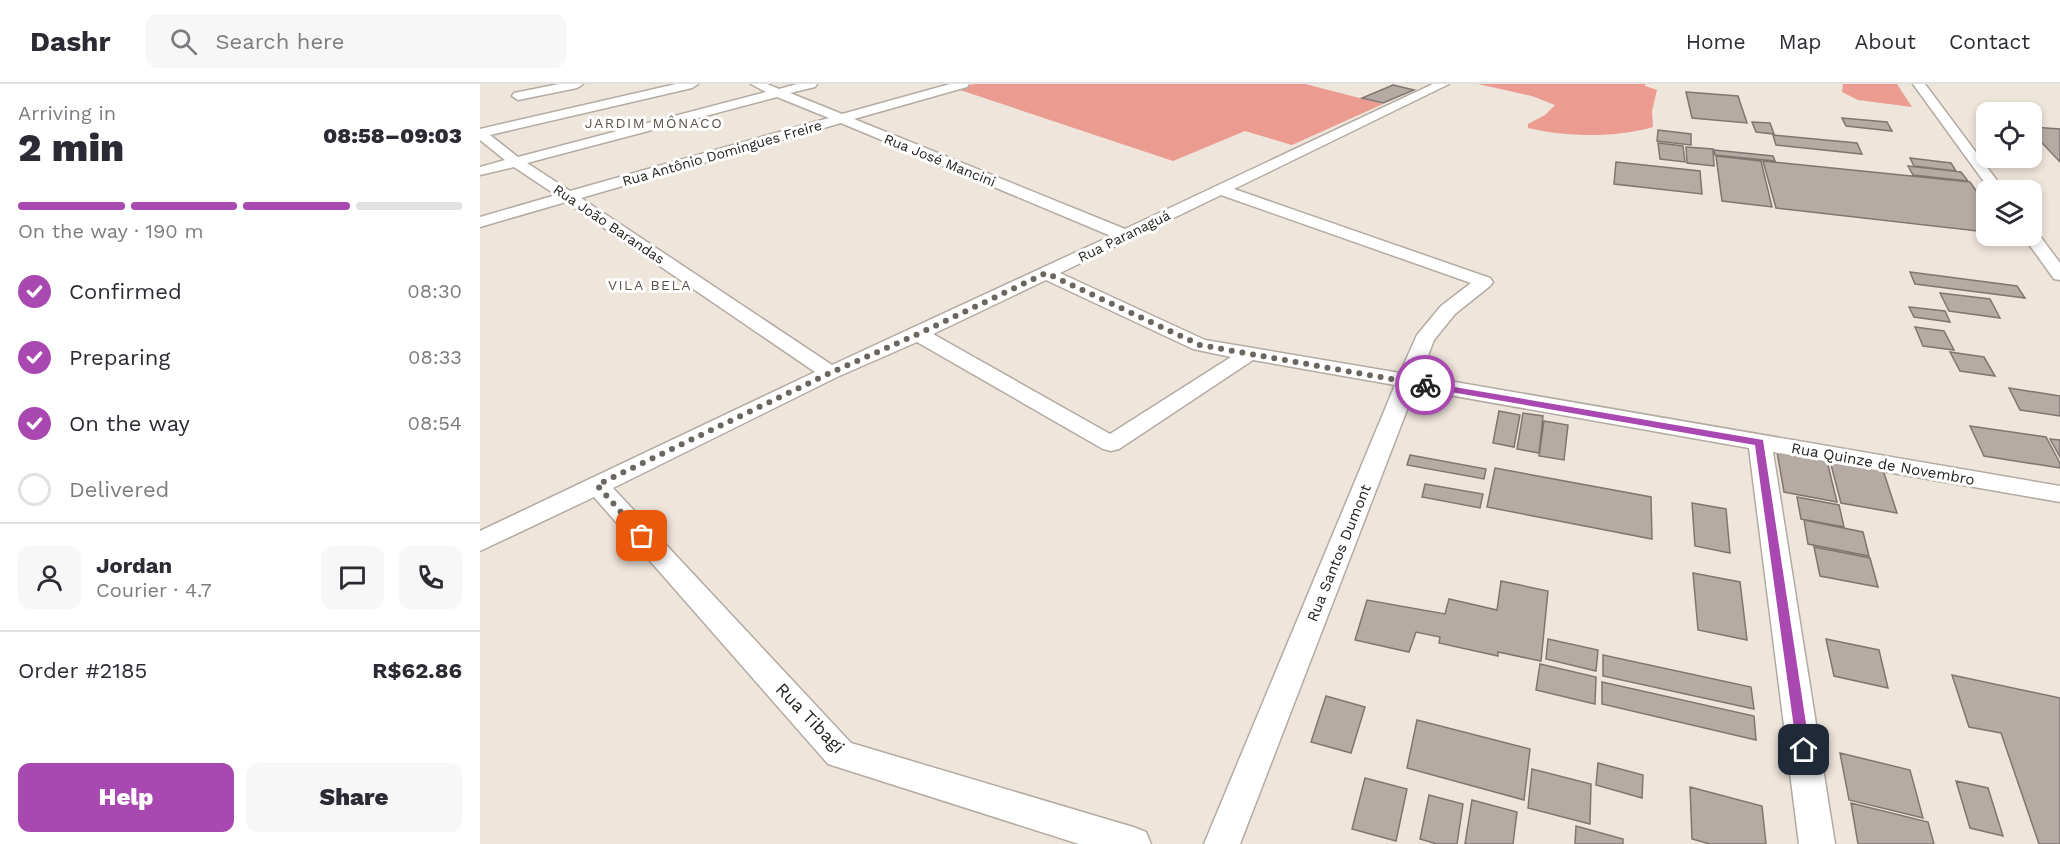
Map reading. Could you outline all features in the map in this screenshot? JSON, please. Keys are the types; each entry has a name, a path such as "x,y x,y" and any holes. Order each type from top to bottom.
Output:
{"street":[{"path":"518,96 577,84"},
{"path":"480,133 692,84"},
{"name":"Rua José Mancini","path":"757,84 1124,235"},
{"path":"480,171 811,84"},
{"name":"Rua Antônio Domingues Freire","path":"480,222 963,84"},
{"path":"1412,84 1438,86"},
{"path":"1919,84 1990,180"},
{"name":"Rua Paranaguá","path":"480,542 830,373 918,334 1438,86"},
{"name":"Rua João Barandas","path":"480,133 515,161 830,373"},
{"name":"Rua Santos Dumont","path":"1221,190 1484,282 1448,310 1424,339 1222,844"},
{"path":"2038,246 2060,275"},
{"name":"Rua Quinze de Novembro","path":"1046,273 1200,345 2060,494"},
{"path":"918,334 1111,444 1249,354"},
{"path":"1760,442 1817,844"},
{"name":"Rua Tibagi","path":"597,485 840,754 1133,844"}],"shaded area":[{"path":"974,84 1305,84 1383,104 1292,145 1245,131 1173,161 957,89"},
{"path":"1478,84 1645,84 1657,90 1652,111 1653,127 1607,135 1559,133 1528,128 1528,124 1545,115 1555,105 1532,96"},
{"path":"1843,84 1897,84 1912,107 1858,100 1842,92"}],"building":[{"path":"1393,85 1414,90 1383,103 1362,98"},
{"path":"1686,92 1738,96 1747,123 1692,118"},
{"path":"1842,118 1887,122 1892,131 1846,126"},
{"path":"1752,122 1770,123 1774,134 1756,132"},
{"path":"2042,128 2060,129 2060,162 2042,143"},
{"path":"1658,130 1691,134 1691,145 1657,141"},
{"path":"1773,135 1857,143 1862,154 1776,145"},
{"path":"1658,143 1683,146 1685,162 1660,159"},
{"path":"1686,147 1713,149 1714,166 1687,163"},
{"path":"1714,150 1773,156 1775,161 1715,155"},
{"path":"1716,156 1761,161 1772,207 1722,201"},
{"path":"1910,158 1951,163 1956,171 1914,166"},
{"path":"1763,161 1970,182 1976,191 1976,231 1776,208"},
{"path":"1616,162 1700,171 1702,194 1614,184"},
{"path":"1908,166 1961,172 1968,181 1913,175"},
{"path":"1910,272 2017,286 2025,298 1915,284"},
{"path":"1940,293 1990,299 2000,318 1949,311"},
{"path":"1909,307 1945,311 1950,322 1914,317"},
{"path":"1915,327 1944,331 1954,350 1923,346"},
{"path":"1950,352 1984,357 1995,376 1960,371"},
{"path":"2009,388 2060,396 2060,416 2020,410"},
{"path":"1499,411 1520,415 1514,447 1493,443"},
{"path":"1523,413 1543,416 1539,453 1517,449"},
{"path":"1544,421 1568,425 1564,460 1539,456"},
{"path":"1970,426 2046,437 2060,463 2060,468 1984,456"},
{"path":"2050,439 2060,440 2060,457"},
{"path":"1777,452 1827,461 1837,502 1784,492"},
{"path":"1410,455 1486,469 1484,479 1407,465"},
{"path":"1830,461 1883,470 1897,513 1841,503"},
{"path":"1495,468 1651,497 1652,539 1487,507"},
{"path":"1425,484 1483,494 1480,508 1422,497"},
{"path":"1797,497 1839,505 1844,527 1801,519"},
{"path":"1692,503 1726,509 1730,553 1695,546"},
{"path":"1804,520 1863,532 1869,556 1808,544"},
{"path":"1814,547 1870,558 1878,587 1820,576"},
{"path":"1693,573 1740,582 1747,640 1698,630"},
{"path":"1501,581 1548,591 1541,661 1498,652 1498,656 1439,643 1440,637 1416,632 1409,652 1355,640 1367,600 1445,614 1449,599 1497,610"},
{"path":"1548,639 1598,650 1596,671 1546,659"},
{"path":"1826,639 1879,650 1888,688 1834,676"},
{"path":"1603,655 1751,687 1754,709 1603,676"},
{"path":"1540,664 1596,677 1595,704 1536,690"},
{"path":"1952,675 2060,698 2060,844 2039,844 2001,733 1969,727"},
{"path":"1602,682 1754,716 1756,740 1602,704"},
{"path":"1326,696 1365,707 1351,753 1311,742"},
{"path":"1417,720 1530,749 1524,800 1407,768"},
{"path":"1840,753 1910,770 1923,818 1849,800"},
{"path":"1598,763 1643,775 1642,798 1596,785"},
{"path":"1532,769 1591,784 1590,824 1528,808"},
{"path":"1365,778 1407,789 1396,841 1352,829"},
{"path":"1956,781 1988,788 2003,836 1970,828"},
{"path":"1690,787 1762,806 1766,844 1710,844 1692,839"},
{"path":"1429,795 1463,804 1457,844 1437,844 1420,839"},
{"path":"1472,800 1517,812 1513,844 1465,844"},
{"path":"1851,803 1928,822 1934,844 1858,844"},
{"path":"1576,826 1623,839 1623,844 1575,844"}],"way so far":[{"path":"642,536 597,485 1046,273 1200,345 1425,385"}],"district":[{"name":"JARDIM MÔNACO","path":"654,123"},
{"name":"VILA BELA","path":"650,285"}],"route":[{"path":"1425,385 1760,442 1804,750"}]}
